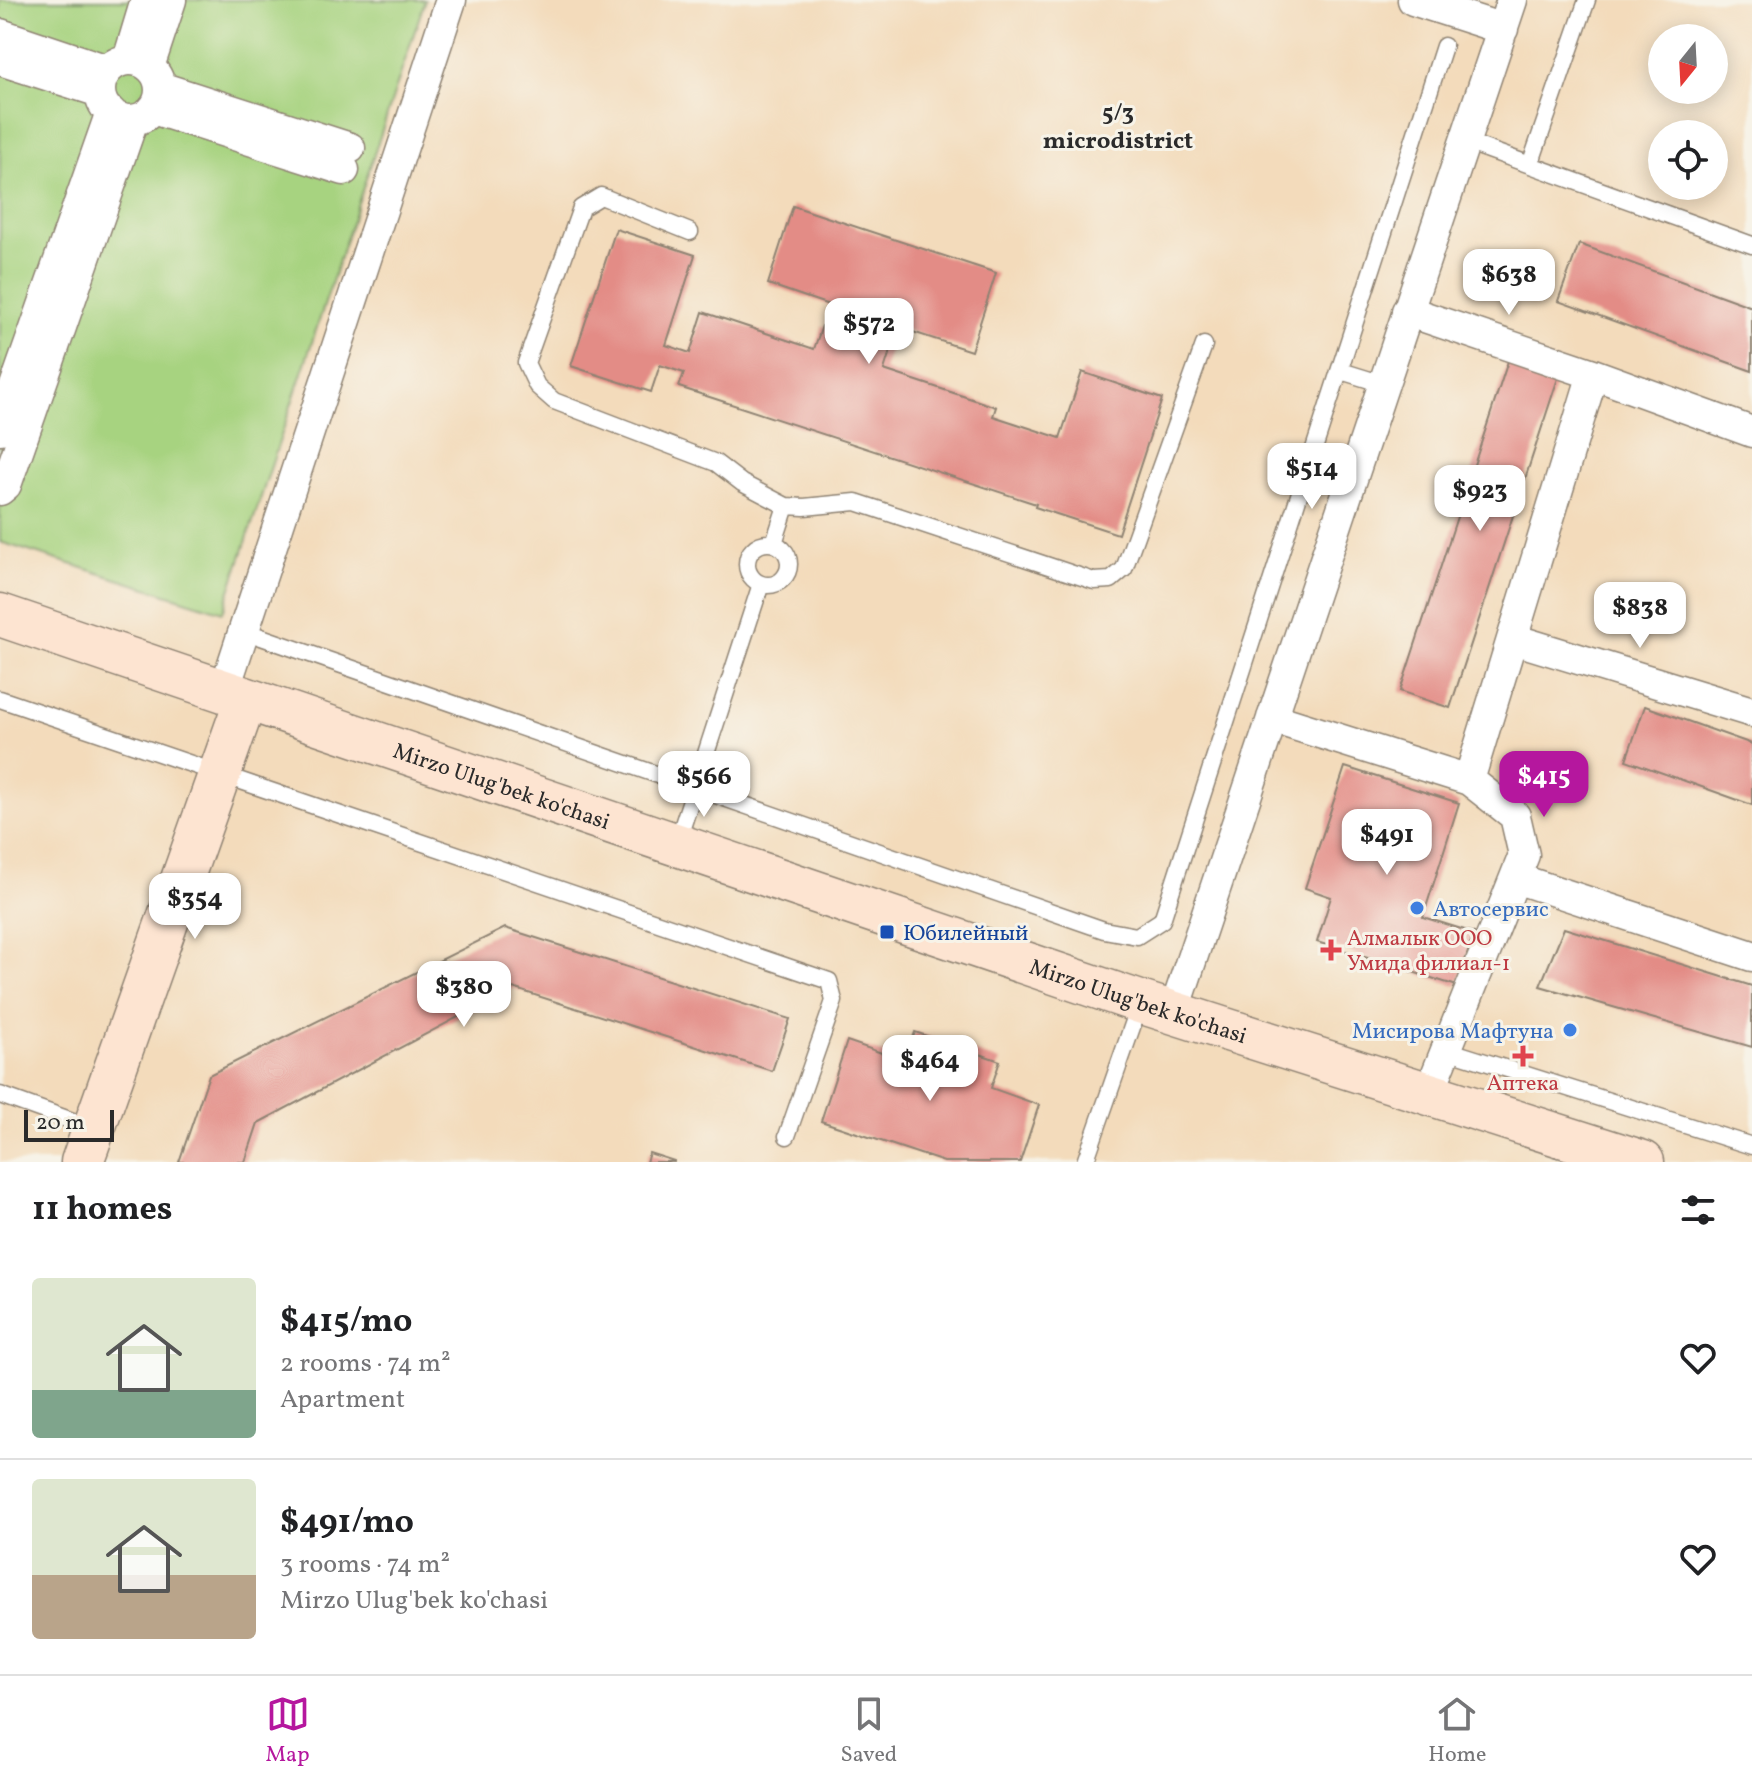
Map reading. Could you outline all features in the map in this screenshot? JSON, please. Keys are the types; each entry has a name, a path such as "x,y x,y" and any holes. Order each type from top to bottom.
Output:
{"main road":[{"name":"Mirzo Ulug'bek ko'chasi","path":"0,615 1157,1007 1643,1162"},
{"path":"88,1145 220,773 235,695"}],"street":[{"path":"0,490 6,485 130,90 146,0"},
{"path":"0,429 130,90 171,0"},
{"path":"235,695 244,631 451,0"},
{"path":"1413,0 1503,29"},
{"path":"1157,1007 1272,718 1512,0"},
{"path":"0,34 130,90"},
{"path":"0,60 130,90 347,159"},
{"path":"1407,311 1752,432"},
{"path":"1469,780 1593,374"},
{"path":"1513,639 1752,712"},
{"path":"1272,718 1469,780 1515,816 1524,855 1429,1093"},
{"path":"1515,878 1752,956"}],"lane":[{"path":"1530,165 1587,0"},
{"path":"244,631 1104,930 1137,936 1162,920 1444,46"},
{"path":"1464,141 1752,245"},
{"path":"690,232 601,196 581,208 526,363 537,386 554,401 716,463 742,483 786,506 856,502 1094,581 1111,580 1124,569 1204,345"},
{"path":"1341,371 1383,384"},
{"path":"774,543 786,506"},
{"path":"763,543 774,543 783,549 789,559 789,570 783,579 773,585 761,584 753,579 747,569 747,558 753,549 763,543"},
{"path":"676,845 761,584"},
{"path":"0,699 829,981 834,1001 787,1136"},
{"path":"1085,1162 1157,1007"},
{"path":"1447,1050 1752,1146"},
{"path":"0,1095 88,1145"}],"green space":[{"path":"0,0 425,0 223,612 0,542"}],"building":[{"path":"793,206 996,273 971,351 870,318 864,339 891,348 884,370 996,407 993,416 1060,438 1082,372 1162,399 1118,534 1035,507 1036,504 679,387 684,373 660,365 651,392 571,366 616,229 695,255 666,345 690,353 703,312 814,349 822,326 846,333 852,313 768,284"},
{"path":"1579,244 1752,307 1752,371 1558,301"},
{"path":"1509,358 1559,375 1450,708 1400,691"},
{"path":"1645,706 1752,744 1752,805 1626,760"},
{"path":"1345,767 1459,803 1423,917 1474,933 1457,986 1317,942 1331,897 1305,888"},
{"path":"505,928 790,1019 772,1071 513,988 258,1123 245,1162 179,1162 209,1075"},
{"path":"1564,928 1752,986 1752,1047 1540,986"},
{"path":"915,1032 1000,1061 991,1088 1039,1105 1020,1162 944,1162 821,1121 847,1041 905,1061"},
{"path":"649,1153 674,1161 674,1162 646,1162"}],"place":[{"name":"Автосервис","path":"1417,908"},
{"name":"Юбилейный","path":"887,932"},
{"name":"Алмалык ООО Умида филиал-1","path":"1331,950"},
{"name":"Мисирова Мафтуна","path":"1570,1030"},
{"name":"Аптека","path":"1523,1056"}],"district":[{"name":"5/3 microdistrict","path":"1118,126"}]}
